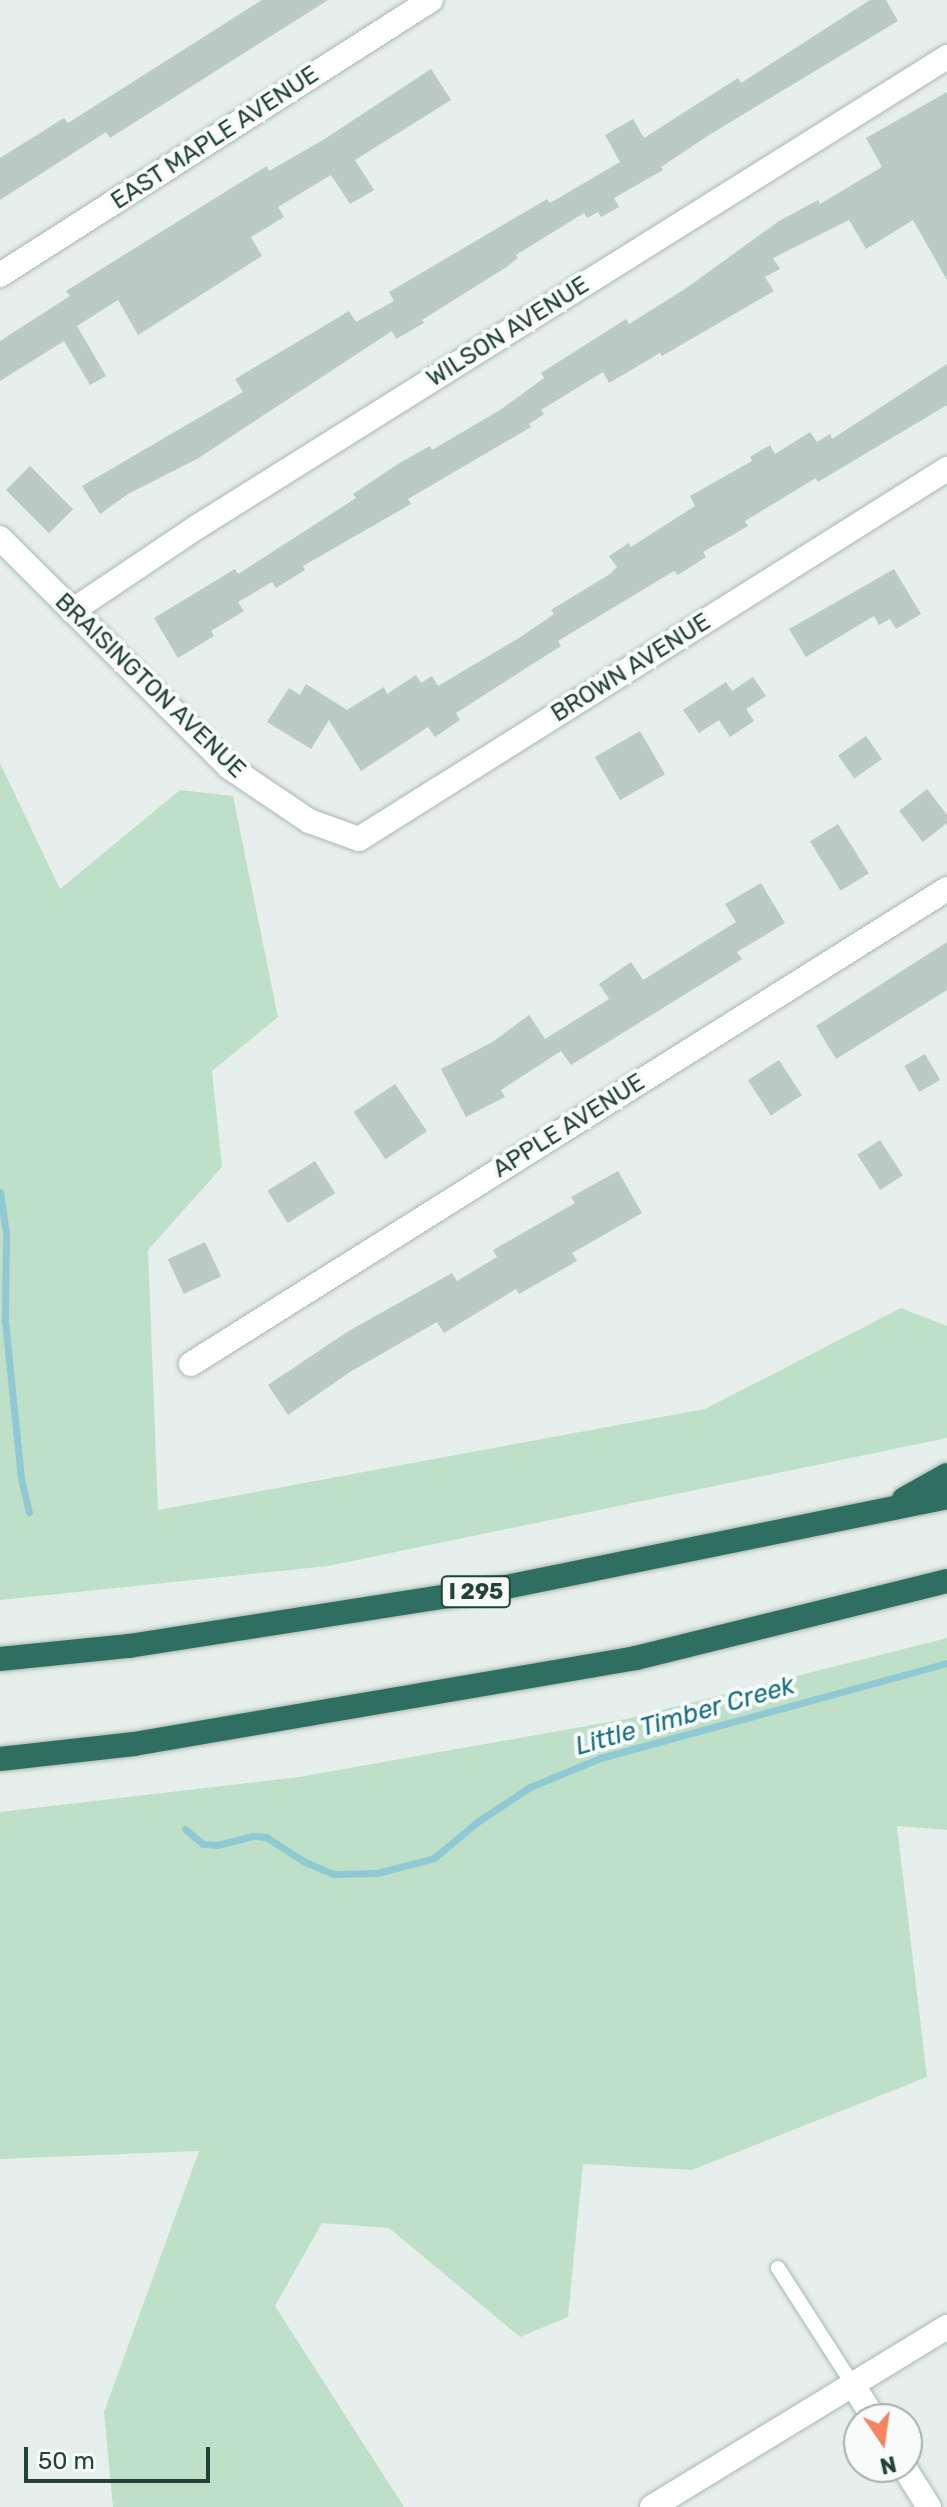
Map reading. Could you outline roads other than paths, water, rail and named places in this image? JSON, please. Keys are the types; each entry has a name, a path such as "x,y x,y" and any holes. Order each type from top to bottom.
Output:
{"highway":[{"path":"877,1514 947,1475"},
{"name":"I 295","path":"0,1659 129,1646 506,1587 877,1514 947,1497"},
{"path":"0,1759 134,1744 622,1660 947,1581"}],"street":[{"name":"EAST MAPLE AVENUE","path":"0,275 431,0"},
{"name":"WILSON AVENUE","path":"72,611 197,527 947,57"},
{"name":"BROWN AVENUE","path":"309,821 359,839 947,469"},
{"name":"BRAISINGTON AVENUE","path":"0,538 229,767 309,821"},
{"name":"APPLE AVENUE","path":"191,1364 947,889"},
{"path":"652,2507 947,2327"},
{"path":"853,2385 864,2403"},
{"path":"914,2483 929,2507"}],"lane":[{"path":"778,2268 853,2385"}],"waterway":[{"name":"Little Timber Creek","path":"0,1192 6,1233 5,1321 21,1478 29,1512"},
{"name":"Little Timber Creek","path":"185,1829 203,1844 217,1845 252,1836 266,1837 305,1862 333,1874 377,1873 434,1858 477,1822 530,1787 600,1758 947,1663"}]}
